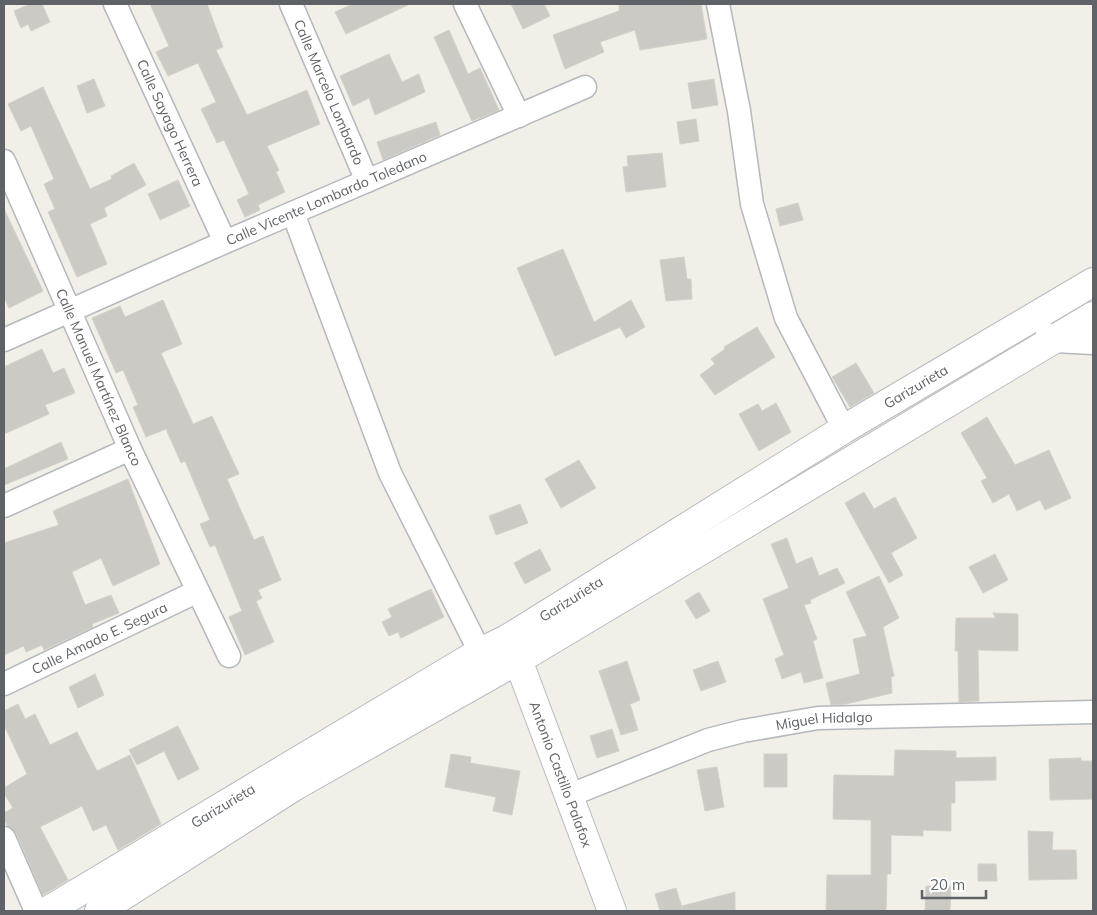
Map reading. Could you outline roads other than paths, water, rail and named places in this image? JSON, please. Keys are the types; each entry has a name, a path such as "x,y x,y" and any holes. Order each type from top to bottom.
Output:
{"main road":[{"name":"Garizurieta","path":"513,650 844,429 1093,282"},
{"name":"Garizurieta","path":"47,911 513,650 1054,342 1093,316"},
{"name":"Antonio Castillo Palafox","path":"513,650 612,911"},
{"name":"Garizurieta","path":"99,911 486,664"}],"street":[{"name":"Calle Sayago Herrera","path":"115,4 225,242"},
{"name":"Calle Marcelo Lombardo","path":"291,4 367,180"},
{"path":"465,4 519,116"},
{"path":"718,4 739,110 752,204 786,318 844,429"},
{"name":"Calle Vicente Lombardo Toledano","path":"4,340 367,180 584,87"},
{"name":"Calle Manuel Martínez Blanco","path":"4,164 130,449 196,592 229,656"},
{"path":"293,213 390,472 486,664"},
{"path":"1032,317 1054,342 1093,343"},
{"path":"4,506 130,449"},
{"name":"Calle Amado E. Segura","path":"4,684 196,592"},
{"name":"Miguel Hidalgo","path":"568,796 708,740 780,724 818,718 1093,712"},
{"path":"4,838 36,911"}]}
